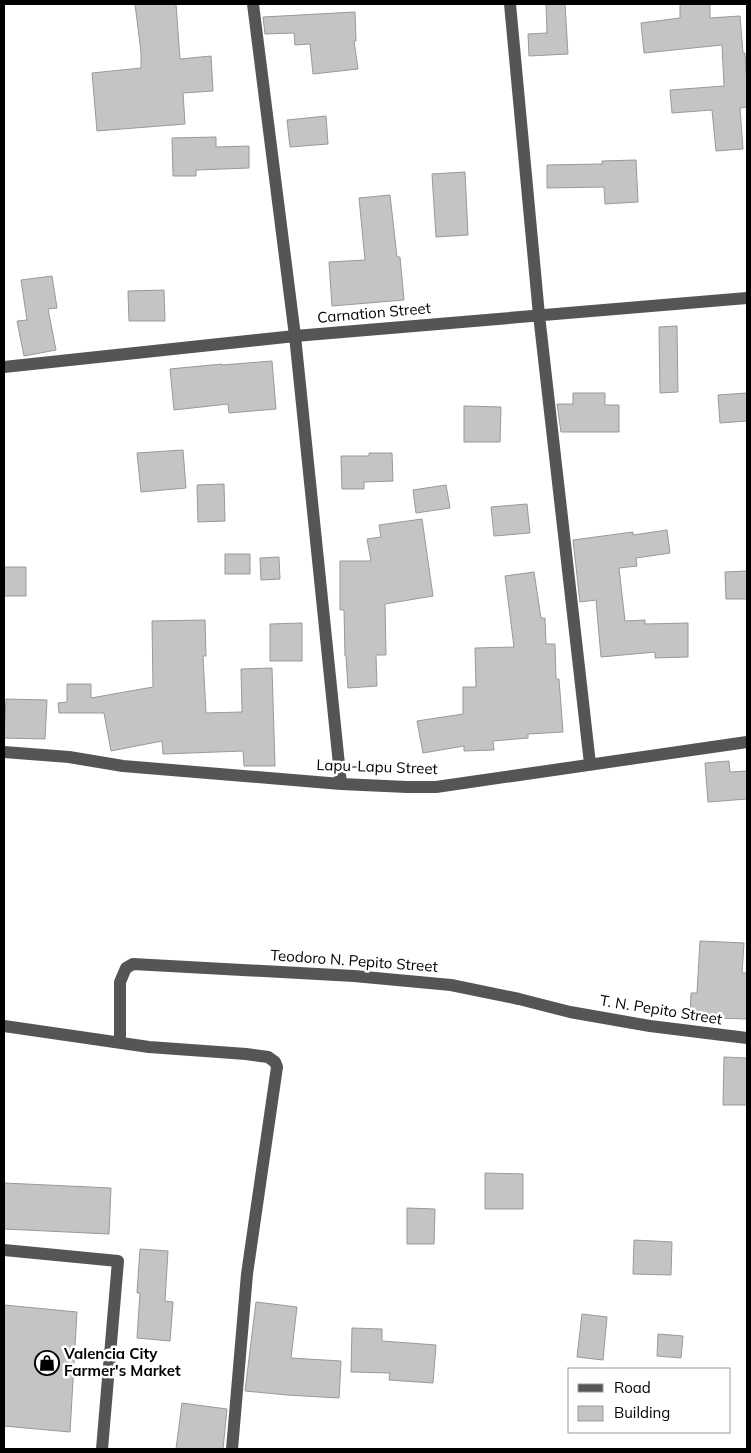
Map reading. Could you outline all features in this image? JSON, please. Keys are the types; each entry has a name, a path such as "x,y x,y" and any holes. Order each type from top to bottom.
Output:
{"street":[{"path":"253,4 295,336 341,784"},
{"path":"510,4 539,315 590,764"},
{"name":"Carnation Street","path":"4,367 295,336 747,298"},
{"name":"Lapu-Lapu Street","path":"4,752 69,757 123,766 341,784 436,787 747,742"},
{"name":"Teodoro N. Pepito Street","path":"120,1043 120,982 126,968 133,964 354,976 451,985 570,1012"},
{"name":"T. N. Pepito Street","path":"570,1012 650,1026 747,1038"},
{"path":"4,1026 149,1047 254,1055 272,1059 277,1067 247,1274 232,1449"},
{"path":"4,1250 118,1261 102,1449"}],"building":[{"path":"135,4 176,4 180,59 211,56 213,91 183,93 185,124 97,131 92,73 141,68"},
{"path":"546,4 565,4 568,54 529,56 528,34 547,33"},
{"path":"680,4 710,4 710,18 740,16 747,87 747,107 740,108 743,149 716,151 712,110 672,113 670,90 724,86 722,45 644,53 641,23 680,18"},
{"path":"355,12 356,41 354,41 358,69 313,74 310,44 295,45 294,33 265,34 263,17"},
{"path":"326,116 328,144 290,147 287,120"},
{"path":"216,137 216,147 249,146 249,168 196,170 196,176 173,176 172,138"},
{"path":"636,160 638,202 605,204 604,187 547,188 547,165 602,164 602,161"},
{"path":"465,172 468,235 436,237 432,174"},
{"path":"390,195 397,257 400,257 404,300 332,306 329,262 365,260 359,198"},
{"path":"52,276 57,308 48,309 56,350 24,356 17,321 27,320 21,280"},
{"path":"164,290 165,321 129,321 128,291"},
{"path":"677,326 678,392 660,393 659,327"},
{"path":"272,361 276,409 229,413 228,404 174,410 170,369"},
{"path":"573,393 605,393 605,405 619,405 619,432 561,432 557,404 573,404"},
{"path":"747,393 747,421 720,423 718,395"},
{"path":"464,406 501,407 500,442 464,442"},
{"path":"183,450 186,488 141,492 137,453"},
{"path":"369,453 392,453 393,481 364,482 364,489 342,489 341,456 369,456"},
{"path":"224,484 225,521 198,522 197,485"},
{"path":"446,485 450,508 416,513 413,490"},
{"path":"527,504 530,533 494,536 491,507"},
{"path":"422,519 433,596 385,604 386,655 376,655 377,686 348,688 344,610 340,610 340,561 371,561 367,539 381,537 379,525"},
{"path":"667,530 670,553 636,558 637,566 619,568 625,621 645,620 645,624 688,623 688,657 655,658 655,652 601,657 596,600 580,602 573,540 633,532 633,535"},
{"path":"225,554 250,554 250,574 225,574"},
{"path":"279,557 280,579 261,580 260,558"},
{"path":"4,567 26,567 26,596 4,596"},
{"path":"747,571 747,599 726,599 725,572"},
{"path":"534,572 541,618 545,618 546,644 555,644 556,679 559,679 563,732 528,734 528,738 493,741 494,750 464,751 464,746 423,753 417,721 463,714 463,687 476,687 475,648 514,647 505,576"},
{"path":"205,620 206,656 203,656 206,713 242,712 241,669 272,668 275,766 244,766 243,751 163,754 162,741 111,751 104,713 59,713 58,703 67,702 67,684 91,684 91,698 153,687 152,621"},
{"path":"302,623 302,661 270,661 270,624"},
{"path":"6,699 47,700 45,739 4,738"},
{"path":"729,761 730,772 747,771 747,799 708,802 705,763"},
{"path":"700,941 744,943 742,973 747,973 747,1019 690,1017 691,993 697,993"},
{"path":"724,1057 747,1058 747,1105 723,1105"},
{"path":"485,1173 523,1174 523,1209 485,1209"},
{"path":"4,1183 111,1188 109,1234 4,1229"},
{"path":"407,1208 435,1209 434,1244 407,1244"},
{"path":"634,1240 672,1242 671,1275 633,1274"},
{"path":"140,1249 168,1251 165,1301 173,1302 170,1341 137,1338 140,1293 137,1293"},
{"path":"256,1302 297,1307 291,1358 341,1361 339,1398 245,1391"},
{"path":"4,1305 77,1312 70,1432 4,1426"},
{"path":"582,1314 607,1317 603,1360 577,1357"},
{"path":"352,1328 382,1329 382,1341 436,1345 433,1383 389,1380 390,1373 351,1372"},
{"path":"658,1334 683,1336 681,1358 657,1356"},
{"path":"182,1403 227,1409 223,1449 176,1449"}],"place":[{"name":"Valencia City Farmer's Market","path":"47,1363"}]}
